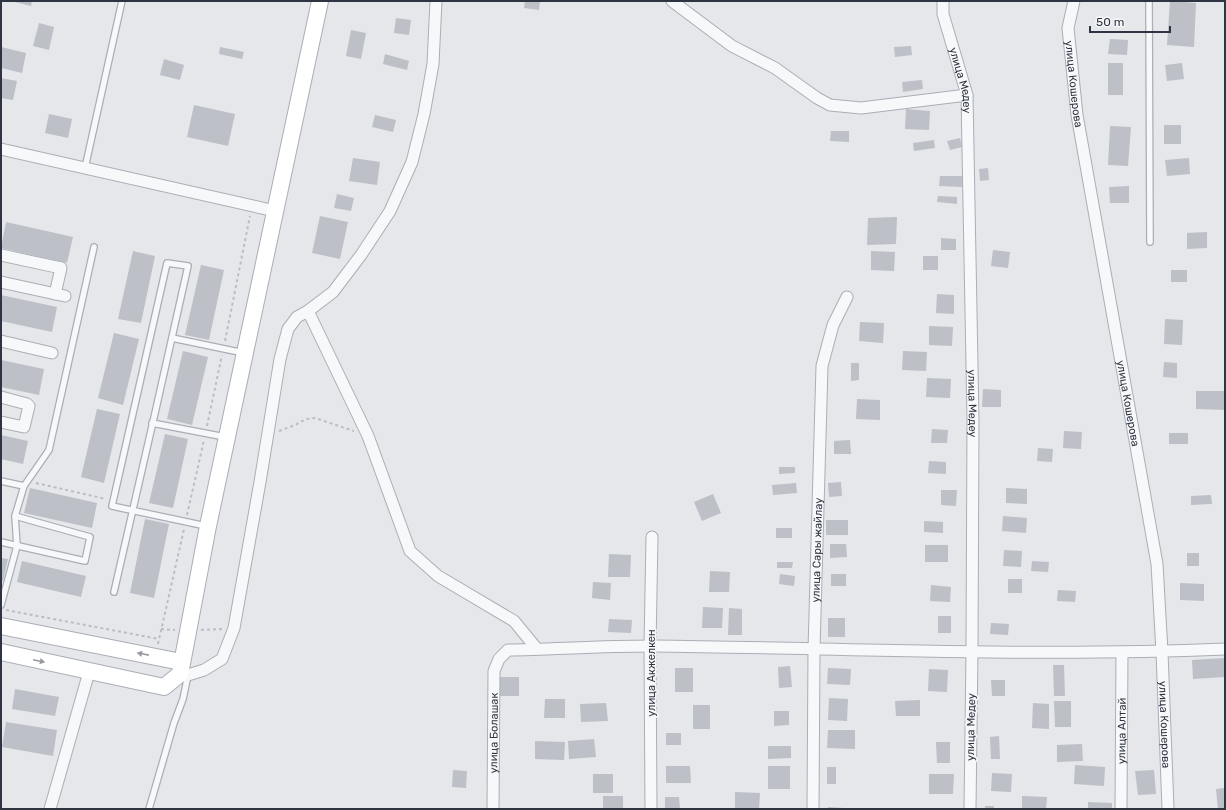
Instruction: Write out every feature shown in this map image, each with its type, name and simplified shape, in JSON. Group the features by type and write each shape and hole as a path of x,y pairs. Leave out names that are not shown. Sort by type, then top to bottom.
{"street":[{"path":"1,652 88,672 164,687 183,670 188,630 208,526 320,1"},
{"path":"1,626 183,670 204,670 222,659 234,628 280,359 288,329 297,317 308,311 333,292 361,255 390,211 412,162 424,114 433,64 436,1"},
{"path":"672,1 732,46 775,68 817,98 830,105 862,108 967,94"},
{"name":"улица Медеу","path":"943,1 943,14 967,94 973,420 970,809"},
{"name":"улица Кошерова","path":"1074,1 1068,28 1077,115 1157,564 1168,809"},
{"path":"1,149 275,211"},
{"path":"1,255 61,268 60,295 1,282"},
{"name":"улица Сары жайлау","path":"813,809 814,650 822,366 833,325 847,297"},
{"path":"308,311 368,436 410,551 438,576 514,621 538,649 650,646 814,650 1122,652 1225,649"},
{"path":"1,341 52,353"},
{"path":"1,397 28,404 29,406 24,427 1,422"},
{"name":"улица Акжелкен","path":"651,809 650,646 652,537"},
{"name":"улица Болашак","path":"493,809 494,671 499,659 508,650 538,649"},
{"name":"улица Алтай","path":"1121,809 1122,652"},
{"path":"50,809 88,672"}],"lane":[{"path":"85,168 122,1"},
{"path":"1150,1 1150,242"},
{"path":"1,605 17,546 15,516 24,486 49,450 94,247"},
{"path":"114,592 132,510 188,266 167,263 112,506 132,510 208,526"},
{"path":"172,338 245,353"},
{"path":"152,423 227,438"},
{"path":"1,482 24,486"},
{"path":"1,542 85,561 90,537 15,516"},
{"path":"149,809 174,722 183,699 183,670"}],"path":[{"path":"268,432 286,429 295,426 306,419 315,418 328,421 368,436"},
{"path":"27,481 113,501"},
{"path":"1,609 159,639"}],"building":[{"path":"11,1 32,1 31,6"},
{"path":"525,1 540,1 539,10 524,8"},
{"path":"1170,1 1196,3 1194,47 1167,45"},
{"path":"396,18 411,20 409,35 394,33"},
{"path":"39,23 54,27 49,50 33,46"},
{"path":"351,30 366,33 361,59 346,56"},
{"path":"1110,39 1128,40 1127,55 1108,54"},
{"path":"911,46 912,55 895,57 894,47"},
{"path":"1,47 26,53 22,73 1,68"},
{"path":"220,47 244,52 242,59 219,54"},
{"path":"385,54 409,61 407,70 383,64"},
{"path":"164,59 184,65 180,80 160,75"},
{"path":"1108,63 1123,63 1123,95 1108,95"},
{"path":"1182,63 1184,79 1167,81 1165,65"},
{"path":"1,78 17,81 13,100 1,98"},
{"path":"922,80 923,89 903,92 902,82"},
{"path":"194,105 235,114 228,146 187,137"},
{"path":"906,109 930,111 929,130 905,129"},
{"path":"49,114 72,119 68,138 45,133"},
{"path":"375,115 396,120 393,132 372,127"},
{"path":"1164,125 1181,125 1181,144 1164,144"},
{"path":"1110,126 1131,127 1128,166 1108,165"},
{"path":"831,131 849,131 849,142 830,141"},
{"path":"960,138 962,147 950,150 947,141"},
{"path":"934,140 935,148 914,151 913,143"},
{"path":"353,158 380,162 377,185 349,181"},
{"path":"1189,158 1190,174 1167,176 1165,160"},
{"path":"988,168 989,180 980,181 979,169"},
{"path":"940,176 962,176 962,187 939,186"},
{"path":"1129,186 1129,203 1110,203 1109,187"},
{"path":"337,194 354,198 351,211 334,208"},
{"path":"938,196 957,197 957,204 937,202"},
{"path":"320,216 348,222 340,259 312,253"},
{"path":"897,217 896,244 867,245 868,218"},
{"path":"6,222 73,237 67,263 1,248"},
{"path":"1207,232 1207,248 1187,249 1187,233"},
{"path":"941,238 956,239 956,250 941,250"},
{"path":"993,250 1010,252 1008,268 991,266"},
{"path":"133,251 155,256 141,323 118,319"},
{"path":"871,251 895,252 894,271 871,270"},
{"path":"923,256 938,256 938,270 923,270"},
{"path":"201,265 224,270 209,340 185,335"},
{"path":"1171,270 1187,270 1187,282 1171,282"},
{"path":"937,294 954,295 954,314 936,313"},
{"path":"1,295 57,307 52,332 1,321"},
{"path":"1165,319 1183,320 1182,345 1164,344"},
{"path":"860,322 884,323 883,343 859,341"},
{"path":"929,326 953,327 952,346 929,345"},
{"path":"114,333 139,339 123,405 98,398"},
{"path":"183,351 208,357 192,425 167,419"},
{"path":"903,351 927,352 926,371 902,370"},
{"path":"1,360 44,369 39,395 1,387"},
{"path":"1164,362 1177,363 1177,378 1163,377"},
{"path":"851,363 859,363 859,380 851,381"},
{"path":"927,378 951,379 950,398 926,397"},
{"path":"983,389 1001,390 1001,407 982,407"},
{"path":"1196,391 1225,391 1225,410 1196,409"},
{"path":"857,399 880,400 880,420 856,419"},
{"path":"97,409 120,414 104,483 81,477"},
{"path":"932,429 948,430 947,443 931,443"},
{"path":"1064,431 1082,432 1081,449 1063,448"},
{"path":"1169,433 1188,433 1188,444 1169,444"},
{"path":"165,434 188,439 173,508 149,503"},
{"path":"1,435 28,441 23,464 1,459"},
{"path":"850,440 851,454 834,454 834,441"},
{"path":"1038,448 1053,449 1052,462 1037,461"},
{"path":"929,461 946,462 946,474 928,473"},
{"path":"779,467 795,467 795,473 779,474"},
{"path":"841,482 842,496 829,497 828,483"},
{"path":"796,483 797,493 773,495 772,485"},
{"path":"30,488 97,503 92,528 24,513"},
{"path":"1006,488 1027,489 1027,504 1006,503"},
{"path":"941,490 957,490 956,506 941,505"},
{"path":"713,494 721,513 702,521 694,502"},
{"path":"1211,495 1212,504 1191,505 1191,496"},
{"path":"1003,516 1027,518 1026,533 1002,531"},
{"path":"145,519 169,524 154,598 130,593"},
{"path":"826,520 848,520 848,535 826,535"},
{"path":"924,521 943,522 943,533 924,532"},
{"path":"776,528 792,528 792,538 776,538"},
{"path":"830,544 846,544 847,557 830,558"},
{"path":"925,545 948,545 948,562 925,562"},
{"path":"1004,550 1022,551 1021,567 1003,566"},
{"path":"1187,553 1199,553 1199,566 1187,566"},
{"path":"609,554 631,555 630,577 608,577"},
{"path":"1,558 8,559 3,581 1,580"},
{"path":"22,561 86,576 81,597 17,582"},
{"path":"1032,561 1049,562 1048,572 1031,571"},
{"path":"777,562 793,562 792,568 777,568"},
{"path":"710,571 730,572 729,592 709,592"},
{"path":"780,574 795,576 794,586 779,584"},
{"path":"831,574 846,574 846,586 831,586"},
{"path":"1008,579 1022,579 1022,593 1008,593"},
{"path":"593,582 611,583 610,600 592,598"},
{"path":"1180,583 1204,584 1204,601 1180,600"},
{"path":"931,585 951,587 950,602 930,601"},
{"path":"1058,590 1076,591 1075,602 1057,601"},
{"path":"703,607 723,608 722,628 702,628"},
{"path":"729,608 742,609 742,635 728,635"},
{"path":"938,616 951,616 951,633 938,633"},
{"path":"828,618 845,618 845,637 828,637"},
{"path":"609,619 632,620 631,633 608,632"},
{"path":"991,623 1009,624 1008,635 990,634"},
{"path":"1225,658 1225,677 1193,679 1192,660"},
{"path":"1053,665 1064,665 1065,696 1054,696"},
{"path":"790,666 792,687 779,688 778,667"},
{"path":"675,668 693,668 693,692 675,692"},
{"path":"828,668 851,669 850,685 827,684"},
{"path":"929,669 948,670 947,692 928,691"},
{"path":"499,677 519,677 519,696 499,696"},
{"path":"991,680 1005,680 1005,696 992,696"},
{"path":"15,689 59,697 55,716 12,709"},
{"path":"829,698 848,699 847,721 828,720"},
{"path":"545,699 565,699 565,718 544,718"},
{"path":"920,700 920,716 896,716 895,701"},
{"path":"1054,701 1071,701 1071,727 1055,727"},
{"path":"606,703 608,721 581,722 580,704"},
{"path":"1033,703 1049,704 1049,729 1032,728"},
{"path":"693,705 710,705 710,729 693,729"},
{"path":"774,711 789,711 789,725 774,726"},
{"path":"1225,719 1225,730 1224,730"},
{"path":"6,722 57,730 53,756 2,747"},
{"path":"828,730 855,730 855,749 827,748"},
{"path":"666,733 681,733 681,745 666,745"},
{"path":"999,736 1000,759 991,759 990,737"},
{"path":"594,739 596,757 569,759 568,741"},
{"path":"535,741 565,742 564,760 535,759"},
{"path":"936,742 950,742 950,763 937,763"},
{"path":"1082,744 1083,761 1057,762 1057,745"},
{"path":"768,746 791,746 791,758 768,759"},
{"path":"1075,765 1105,767 1104,786 1074,784"},
{"path":"666,766 690,766 691,783 666,783"},
{"path":"768,766 790,766 790,789 768,789"},
{"path":"827,767 836,767 836,784 827,784"},
{"path":"453,770 467,771 466,788 452,787"},
{"path":"1154,770 1156,794 1138,795 1135,771"},
{"path":"992,773 1012,774 1011,792 991,791"},
{"path":"593,774 613,774 613,793 593,793"},
{"path":"929,774 954,774 953,794 929,794"},
{"path":"1225,788 1225,809 1218,809 1216,789"},
{"path":"735,792 760,793 759,809 735,809"},
{"path":"603,796 623,796 623,809 603,809"},
{"path":"1022,796 1047,797 1046,809 1022,809"},
{"path":"665,797 679,797 680,809 665,809"},
{"path":"1088,802 1112,803 1112,809 1088,809"},
{"path":"985,806 994,806 994,809 985,809"},
{"path":"828,807 844,808 844,809 827,809"}]}
